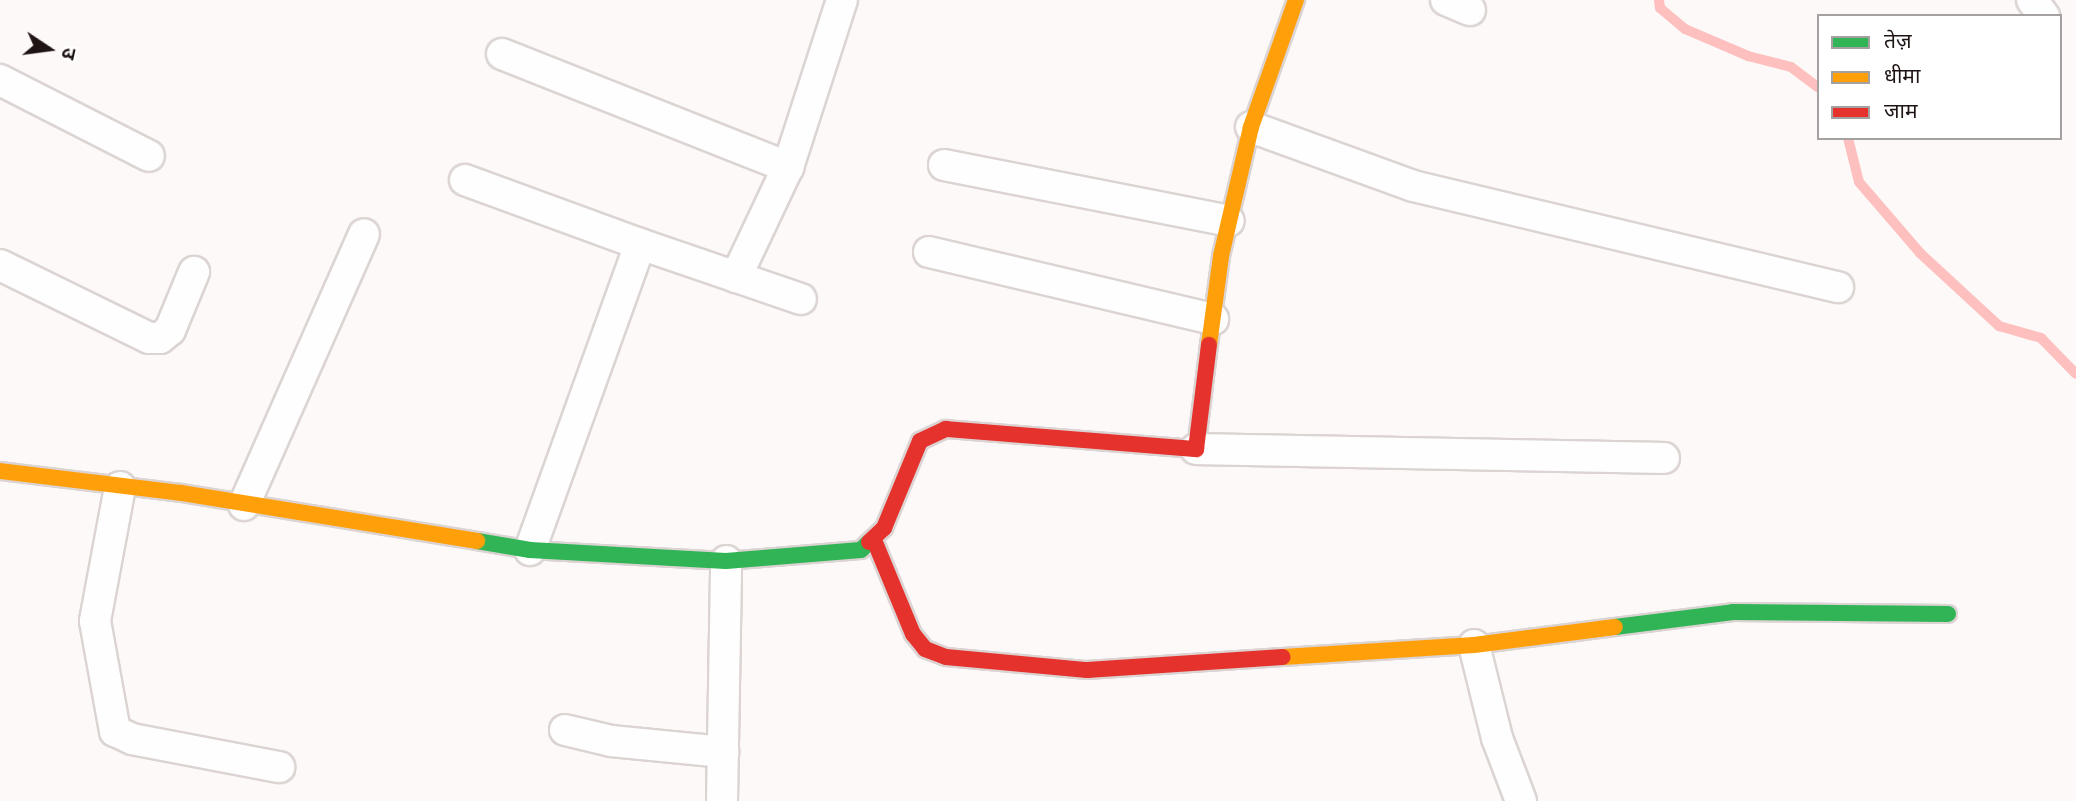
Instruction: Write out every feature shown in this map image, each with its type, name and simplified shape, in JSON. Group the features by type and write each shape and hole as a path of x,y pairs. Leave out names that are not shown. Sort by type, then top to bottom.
{"street":[{"path":"736,277 789,167 842,0"},
{"path":"1196,450 1229,221 1251,127 1296,0"},
{"path":"502,54 789,167"},
{"path":"0,80 149,156"},
{"path":"1251,127 1413,186 1838,287"},
{"path":"944,165 1229,221"},
{"path":"465,180 801,299"},
{"path":"244,505 364,234"},
{"path":"530,550 640,244"},
{"path":"929,252 1213,319"},
{"path":"0,265 149,338 160,338 170,330 194,272"},
{"path":"0,471 120,486 530,550 726,561 845,554 874,540 884,528 920,441 946,429 1196,450 1664,458"},
{"path":"120,486 95,621 116,731 132,739 279,767"},
{"path":"874,540 913,634 925,649 946,657 1087,670 1474,645 1733,612 1948,614"},
{"path":"722,801 726,561"},
{"path":"1474,645 1497,738 1521,801"},
{"path":"565,730 611,741 723,752"}],"waterway":[{"path":"1659,0 1660,8 1685,29 1748,56 1791,67 1817,86"},
{"path":"1848,140 1859,182 1920,253 1999,326 2041,338 2076,374"}],"traffic: fast":[{"path":"477,541 530,550 726,561 861,550 869,542"},
{"path":"1615,627 1733,612 1948,614"}],"traffic: slow":[{"path":"1209,345 1221,256 1251,127 1296,0"},
{"path":"0,471 181,493 477,541"},
{"path":"1283,657 1474,645 1615,627"}],"traffic: jam":[{"path":"869,542 884,528 920,441 946,429 1196,449 1209,345"},
{"path":"874,540 913,634 925,649 946,657 1087,670 1283,657"}]}
